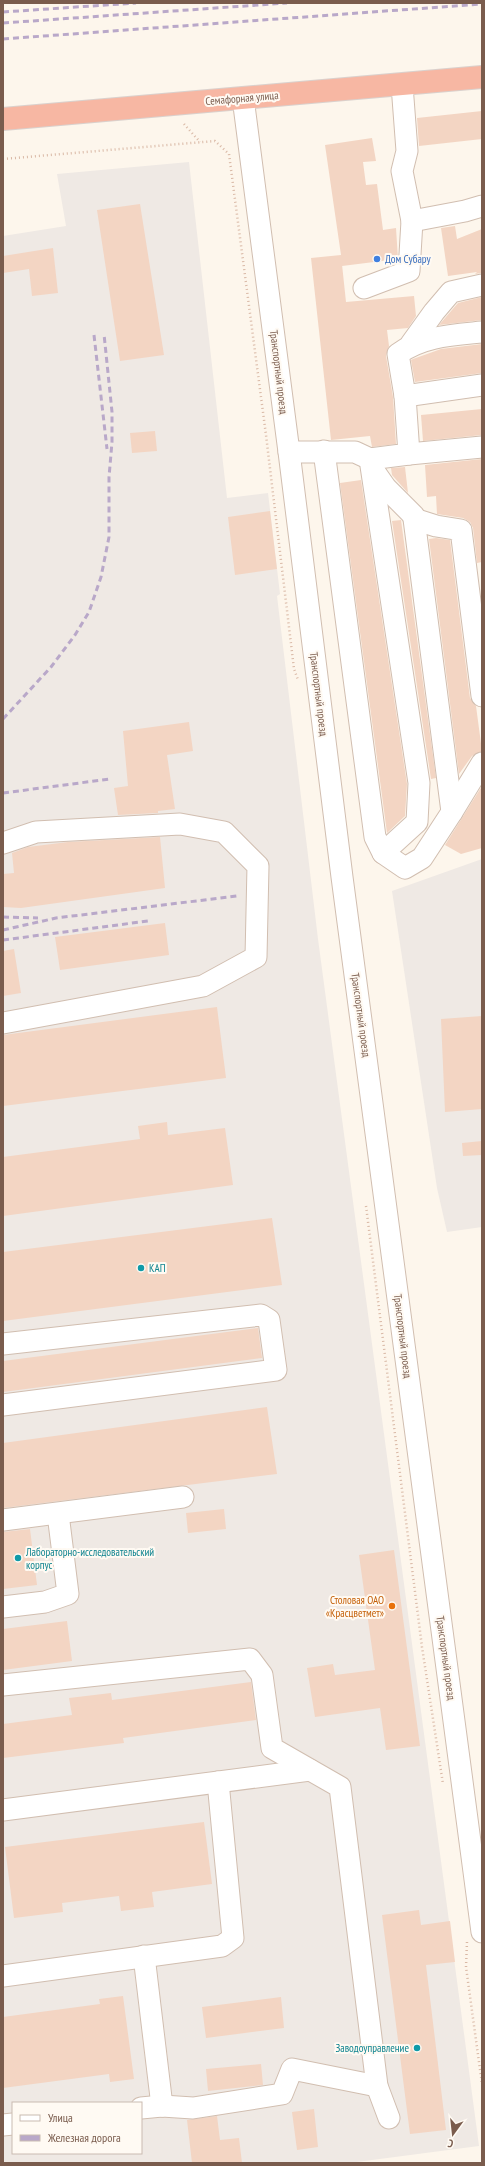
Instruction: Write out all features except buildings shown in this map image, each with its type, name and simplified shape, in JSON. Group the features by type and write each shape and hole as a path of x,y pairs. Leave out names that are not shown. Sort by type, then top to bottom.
{"highway":[{"name":"Семафорная улица","path":"3,119 482,78"}],"street":[{"path":"364,288 409,271 412,221 402,171 407,151 402,85"},
{"name":"Транспортный проезд","path":"243,98 289,452 474,1936"},
{"path":"412,221 465,211 482,206"},
{"path":"409,454 404,396 398,354 411,344 434,312 452,292 482,285"},
{"path":"411,344 444,336 482,332"},
{"path":"404,396 482,385"},
{"path":"370,463 409,454 482,447"},
{"path":"324,451 375,837 383,853 405,868 422,858 482,763"},
{"path":"289,452 355,452 370,463 386,488 414,516 452,812"},
{"path":"370,463 419,783 417,822 383,853"},
{"path":"414,519 436,526 461,530 482,696"},
{"path":"3,843 36,832 180,824 224,832 258,866 256,957 203,986 3,1023"},
{"path":"3,1344 261,1315 269,1320 276,1370 3,1405"},
{"path":"3,1520 184,1497"},
{"path":"3,1607 45,1602 68,1594 58,1514"},
{"path":"3,1685 250,1659 262,1675 272,1748 340,1787 377,2086 389,2118"},
{"path":"3,1810 310,1770"},
{"path":"3,1976 222,1946 232,1938 218,1782"},
{"path":"144,1956 162,2106"},
{"path":"142,2108 162,2106 193,2108 282,2094 292,2069 377,2086"}],"path":[{"path":"184,124 201,143"},
{"path":"3,159 215,141 229,154 270,465 294,669 300,684"},
{"path":"366,1205 422,1647 443,1786"},
{"path":"474,1936 466,1967 482,2084"}],"shaded area":[{"path":"189,162 227,498 268,493 280,594 277,596 318,939 479,2146 349,2163 3,2163 3,236 66,226 57,174"},
{"path":"482,859 482,1227 447,1232 437,1188 392,891"}],"railway":[{"path":"3,12 136,3"},
{"path":"3,23 287,3"},
{"path":"3,39 482,4"},
{"path":"3,719 51,667 75,635 89,612 101,577 109,537 109,477 112,442 112,412 104,334"},
{"path":"94,335 107,449"},
{"path":"3,793 110,779"},
{"path":"3,930 56,918 237,896"},
{"path":"3,917 38,918"},
{"path":"3,940 148,921"}],"place":[{"name":"Дом Субару","path":"377,259"},
{"name":"КАП","path":"141,1268"},
{"name":"Лабораторно-исследовательский корпус","path":"18,1558"},
{"name":"Столовая ОАО «Красцветмет»","path":"392,1606"},
{"name":"Заводоуправление","path":"417,2048"}]}
